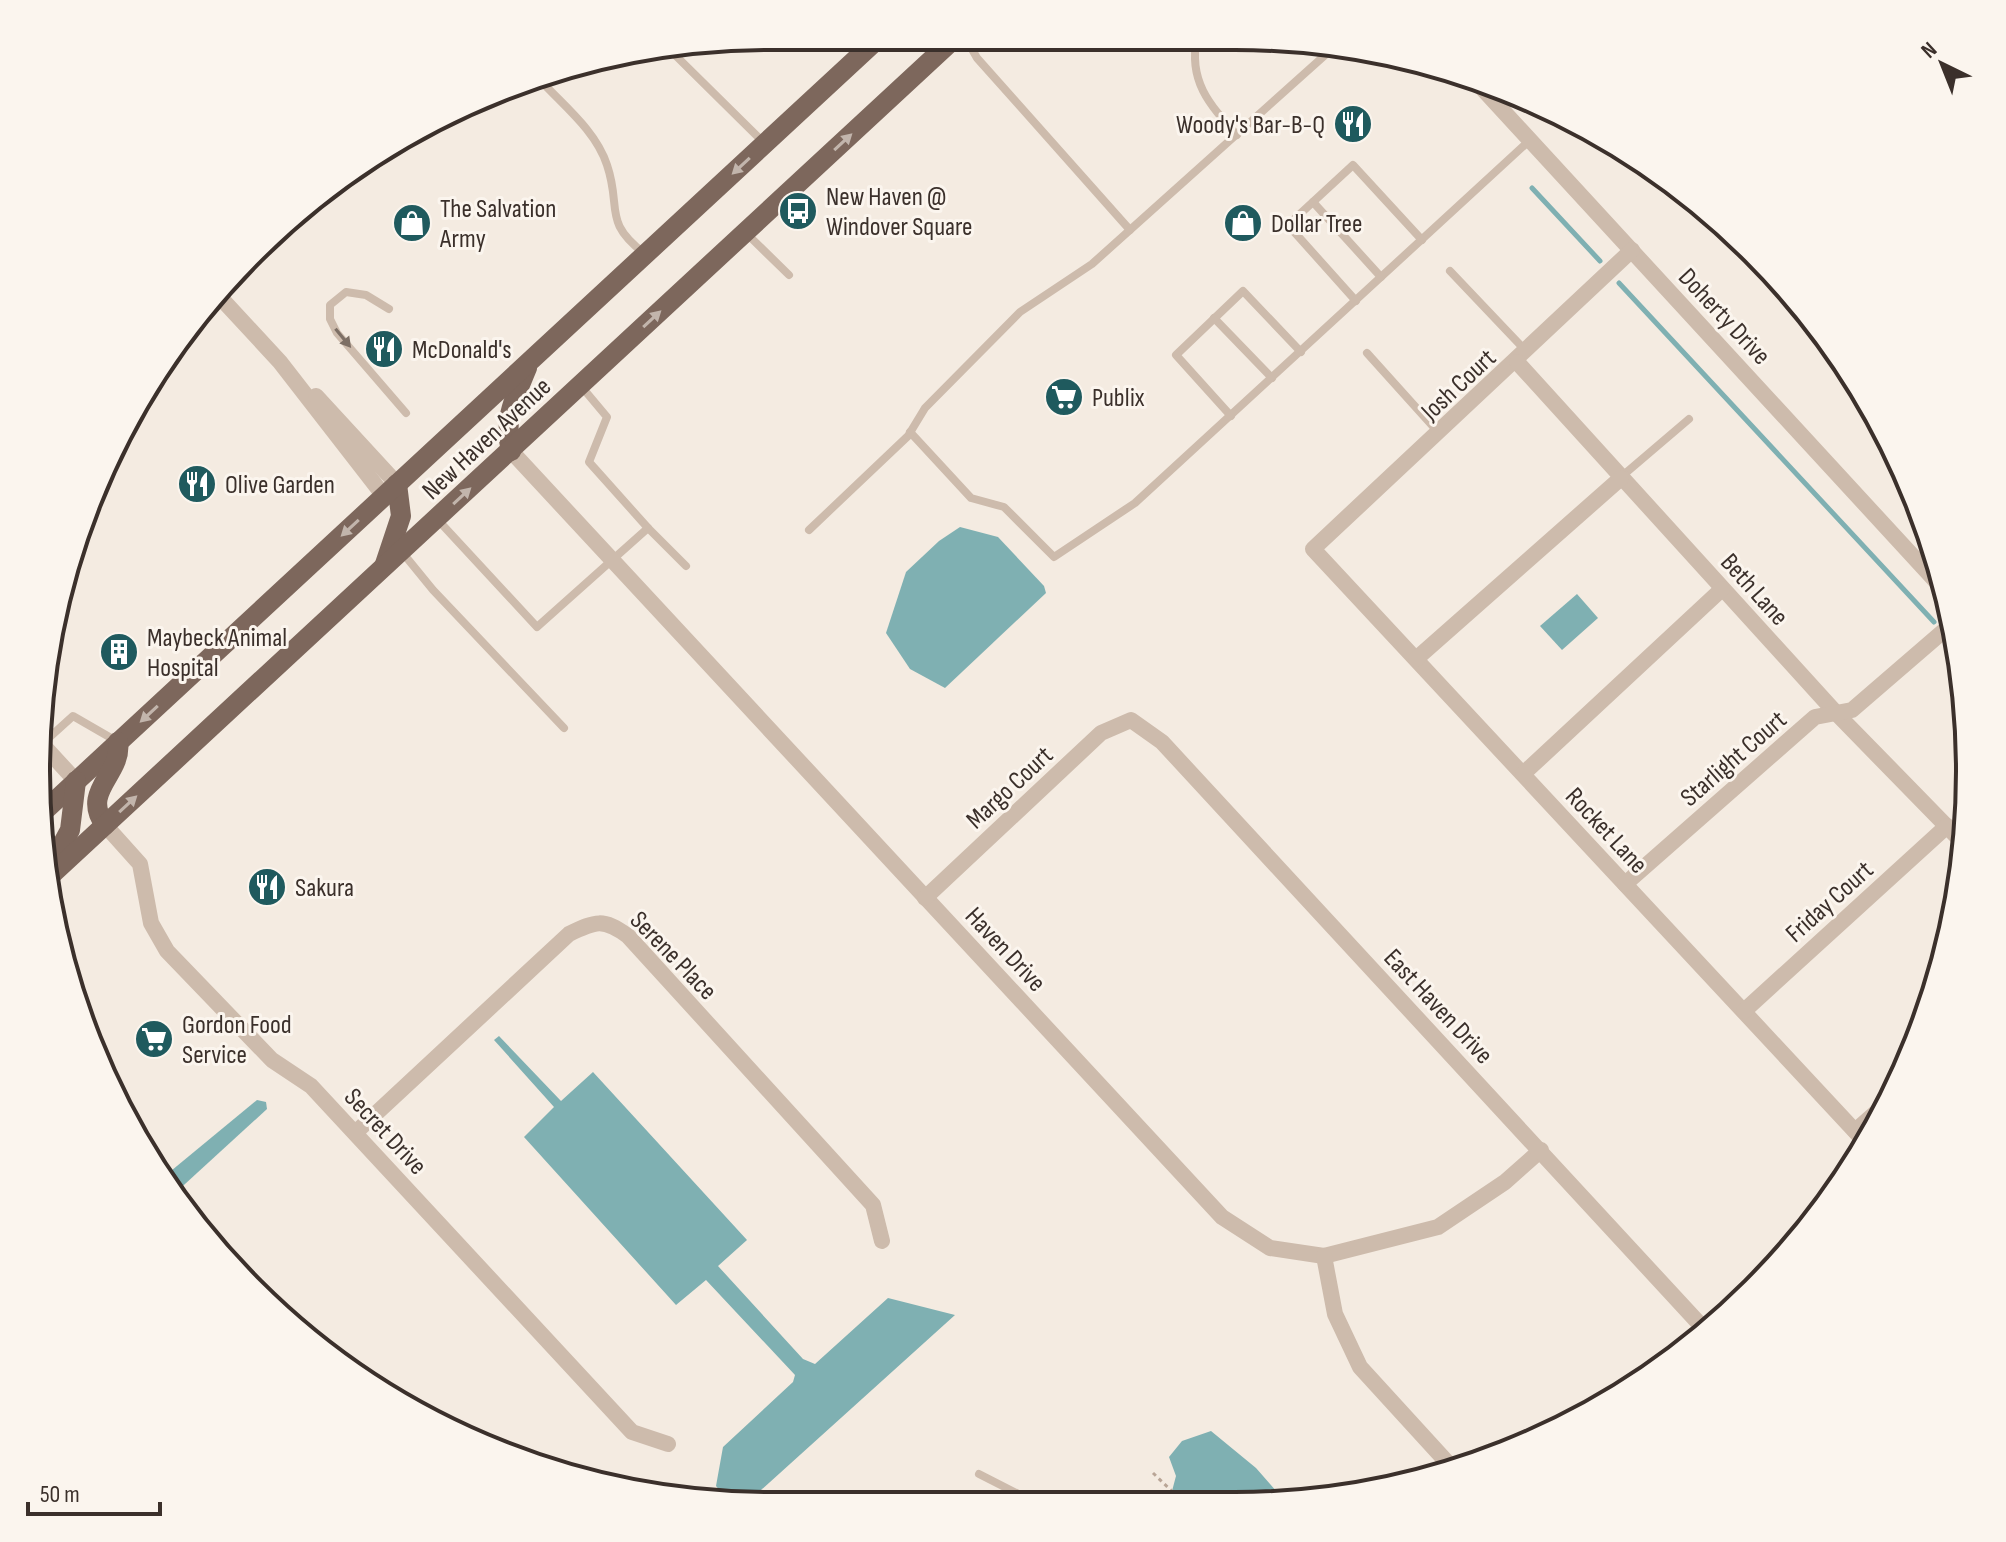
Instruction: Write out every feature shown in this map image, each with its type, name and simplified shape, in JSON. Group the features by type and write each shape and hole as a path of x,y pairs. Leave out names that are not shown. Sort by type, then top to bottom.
{"main road":[{"name":"New Haven Avenue","path":"51,804 866,50"},
{"name":"New Haven Avenue","path":"57,870 942,50"},
{"path":"511,451 505,429 531,361"},
{"path":"384,567 401,516 391,490"},
{"path":"105,825 98,813 97,797 102,781 118,759 118,742"},
{"path":"55,857 70,830 76,781"}],"street":[{"name":"Doherty Drive","path":"1490,97 1928,572"},
{"name":"Josh Court","path":"1313,549 1522,357 1632,250"},
{"path":"224,302 280,362 340,418 391,490"},
{"name":"Beth Lane","path":"1522,357 1621,478 1836,713 1953,832"},
{"name":"Haven Drive","path":"511,451 1222,1217 1270,1248 1324,1256 1438,1227 1505,1182 1541,1150"},
{"path":"1416,659 1621,478"},
{"name":"Rocket Lane","path":"1313,549 1858,1134"},
{"path":"1523,774 1722,589"},
{"name":"Starlight Court","path":"1625,884 1815,717 1852,710 1942,632"},
{"name":"Margo Court","path":"925,898 1101,733 1131,720"},
{"name":"East Haven Drive","path":"1131,720 1162,742 1698,1323"},
{"path":"51,754 76,781"},
{"name":"Secret Drive","path":"105,825 140,864 151,923 167,951 272,1060 311,1086 632,1432 668,1444"},
{"name":"Friday Court","path":"1744,1011 1947,826"},
{"name":"Serene Place","path":"355,1133 569,934 591,923 610,923 628,936 873,1205 882,1241"},
{"path":"1324,1256 1335,1314 1360,1367 1445,1460"}],"lane":[{"path":"972,50 1130,230"},
{"path":"1196,50 1195,77 1202,94 1237,135"},
{"path":"676,56 765,144"},
{"path":"809,530 910,432 925,408 1020,312 1092,264 1325,56"},
{"path":"546,86 585,128 599,150 607,166 616,221 623,237 646,255"},
{"path":"910,432 971,498 1004,507 1054,557 1135,503 1530,140"},
{"path":"1356,301 1288,225 1353,165 1422,240"},
{"path":"1313,202 1381,277"},
{"path":"745,232 789,275"},
{"path":"1450,271 1522,357"},
{"path":"1231,416 1176,355 1243,291 1301,352"},
{"path":"389,309 366,295 346,292 330,305 330,319 337,333 406,413"},
{"path":"1214,318 1272,378"},
{"path":"1367,353 1439,433"},
{"path":"580,386 607,417 589,462 686,566"},
{"path":"1621,478 1689,419"},
{"path":"437,519 537,627 648,528"},
{"path":"402,551 433,590 564,728"},
{"path":"52,734 73,716 118,742"},
{"path":"979,1474 1014,1492"}],"path":[{"path":"1153,1473 1173,1492"}],"water":[{"path":"960,527 998,537 1044,586 1046,593 945,688 910,669 886,633 906,572 939,541"},
{"path":"1577,594 1598,618 1562,650 1540,626"},
{"path":"499,1036 561,1101 593,1072 747,1240 718,1266 803,1359 815,1364 888,1298 955,1315 759,1492 719,1490 716,1486 723,1447 793,1382 795,1375 706,1280 676,1305 524,1137 554,1107 494,1040"},
{"path":"257,1100 266,1102 267,1109 182,1186 171,1171"},
{"path":"1211,1431 1256,1468 1275,1490 1170,1492 1176,1476 1169,1457 1182,1441"}],"waterway":[{"path":"1532,188 1600,261"},
{"path":"1619,283 1934,622"}],"place":[{"name":"Woody's Bar-B-Q","path":"1353,124"},
{"name":"New Haven @ Windover Square","path":"798,211"},
{"name":"The Salvation Army","path":"412,223"},
{"name":"Dollar Tree","path":"1243,223"},
{"name":"McDonald's","path":"384,349"},
{"name":"Publix","path":"1064,397"},
{"name":"Olive Garden","path":"197,484"},
{"name":"Maybeck Animal Hospital","path":"119,652"},
{"name":"Sakura","path":"267,887"},
{"name":"Gordon Food Service","path":"154,1039"}]}
